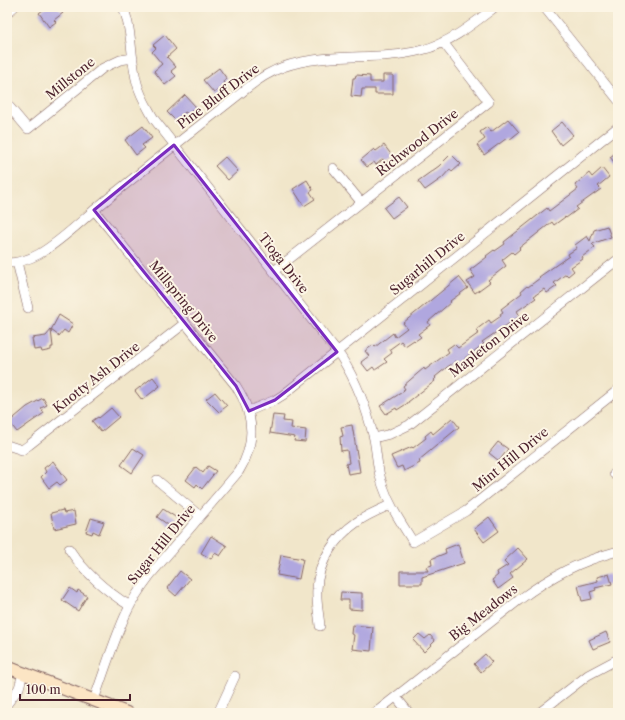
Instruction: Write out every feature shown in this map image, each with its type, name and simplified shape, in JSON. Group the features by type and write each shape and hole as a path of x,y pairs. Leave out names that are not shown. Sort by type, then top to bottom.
{"main road":[{"path":"7,667 127,713"}],"street":[{"path":"7,13 14,7"},
{"name":"Tioga Drive","path":"123,7 128,27 137,84 142,99 154,119 337,352 351,373 357,384 374,438 379,473 390,505 413,542"},
{"name":"Pine Bluff Drive","path":"7,263 17,262 38,254 49,247 174,145 246,88 261,78 281,68 316,60 340,57 386,56 409,53 429,48 459,34 495,7"},
{"path":"544,7 618,100"},
{"name":"Richwood Drive","path":"274,271 489,102 443,42"},
{"name":"Millstone","path":"7,104 28,129 103,68 120,60 133,58"},
{"name":"Sugarhill Drive","path":"249,411 279,398 618,127"},
{"path":"333,168 361,202"},
{"name":"Millspring Drive","path":"94,210 236,386 249,411"},
{"path":"17,262 28,308"},
{"name":"Mapleton Drive","path":"374,438 390,434 409,425 617,262"},
{"name":"Knotty Ash Drive","path":"7,445 22,450 185,323"},
{"name":"Mint Hill Drive","path":"413,542 466,510 618,390"},
{"name":"Sugar Hill Drive","path":"94,700 121,626 140,588 239,471 246,458 251,436 249,411"},
{"path":"157,480 200,516"},
{"path":"320,626 317,589 318,578 324,559 349,528 365,517 390,505"},
{"path":"70,549 86,572 115,596 130,606"},
{"name":"Big Meadows","path":"375,713 542,583 567,569 595,557 618,551"},
{"path":"539,713 588,675 618,659"},
{"path":"7,704 19,688 23,673"},
{"path":"218,713 235,676"},
{"path":"396,697 409,713"}],"highlighted area":[{"path":"174,145 337,352 275,400 249,411 236,386 94,210"}],"building":[{"path":"47,7 58,7 63,13 54,20 56,22 49,27 39,13"},
{"path":"165,35 176,49 167,57 176,67 171,71 176,76 165,85 154,71 162,64 152,52 156,48 153,45"},
{"path":"219,68 227,79 223,82 225,85 214,93 203,80"},
{"path":"356,75 370,76 370,82 383,82 383,75 393,75 393,94 375,94 375,89 362,89 361,97 351,96 353,78 355,78"},
{"path":"185,95 196,107 188,114 185,112 176,121 167,112"},
{"path":"508,119 519,132 509,140 507,138 484,155 477,145 485,139 480,132 487,127 491,132"},
{"path":"562,122 573,135 561,145 551,131"},
{"path":"143,126 152,138 142,145 145,148 136,155 125,140"},
{"path":"384,145 393,157 386,163 383,159 376,165 374,162 367,167 361,160 374,149 376,151"},
{"path":"618,151 618,167 610,157"},
{"path":"451,154 461,164 452,172 450,169 442,178 425,190 418,181 439,166"},
{"path":"225,157 238,171 228,180 215,166"},
{"path":"602,168 609,177 598,186 601,189 576,207 578,209 566,218 565,217 554,225 552,222 519,248 520,249 514,254 512,252 502,260 506,266 488,280 490,282 475,293 467,282 475,277 470,270 494,250 495,251 505,244 504,242 547,208 549,211 578,189 575,185 589,173 592,177"},
{"path":"307,180 313,190 310,192 315,199 304,206 293,189"},
{"path":"399,197 407,207 392,218 384,208"},
{"path":"607,226 611,237 592,244 595,247 582,257 583,259 571,267 574,271 568,276 566,274 554,283 557,286 547,293 544,289 534,296 536,298 517,311 520,316 482,342 484,344 459,364 456,361 446,368 435,377 435,381 408,403 397,410 396,408 386,414 380,406 404,391 403,390 405,389 403,386 424,368 425,370 449,352 447,349 454,344 458,348 479,333 476,330 489,320 491,323 501,316 500,314 503,312 501,309 522,293 521,291 527,286 528,287 540,278 539,277 569,256 568,254 577,248 575,245 587,236 590,241 594,230"},
{"path":"459,277 468,288 450,301 451,302 428,322 430,325 418,334 421,337 405,346 401,341 390,349 392,353 384,359 387,362 375,370 373,367 368,371 361,362 369,356 365,351 373,345 375,347 393,333 395,337 407,328 403,323"},
{"path":"59,315 73,324 68,333 64,330 59,336 51,330"},
{"path":"51,330 53,347 51,347 51,350 42,352 41,349 34,350 32,338 46,336"},
{"path":"153,377 160,386 142,400 135,391"},
{"path":"215,392 227,406 219,412 206,399"},
{"path":"43,398 47,405 41,408 44,413 17,432 9,422 27,407"},
{"path":"111,408 119,417 101,432 92,421 98,417 99,418"},
{"path":"273,415 284,416 283,421 292,422 291,428 306,430 305,442 294,441 295,437 270,433"},
{"path":"452,418 459,427 419,460 420,463 404,471 402,466 397,468 391,456 412,447 413,448 426,438 425,436 431,431 433,434"},
{"path":"352,425 360,472 348,474 346,464 349,463 347,450 341,451 340,437 343,436 341,427"},
{"path":"498,442 508,449 499,461 489,453"},
{"path":"133,448 144,455 132,473 121,465"},
{"path":"53,461 67,480 60,485 57,482 49,488 41,477 46,472 44,468"},
{"path":"208,466 216,471 202,489 197,484 195,487 186,480 196,467 203,473"},
{"path":"163,509 180,520 174,529 157,517"},
{"path":"63,510 64,513 74,511 76,524 54,529 51,513"},
{"path":"489,517 499,531 484,542 474,529"},
{"path":"91,518 104,522 99,534 93,531 92,534 86,532"},
{"path":"211,536 227,546 220,556 215,553 211,559 201,553"},
{"path":"458,544 464,563 422,577 422,584 400,584 400,571 428,571 426,567 432,565 431,559 446,553 445,549"},
{"path":"518,548 528,559 510,574 513,578 498,589 492,580 498,575 497,572 508,565 504,561"},
{"path":"281,555 303,559 299,579 277,575"},
{"path":"180,571 190,579 176,596 167,588"},
{"path":"609,574 612,584 595,588 596,590 590,592 592,599 582,601 578,586 598,581 597,577"},
{"path":"70,588 77,593 78,590 87,596 78,611 62,600"},
{"path":"341,592 362,593 362,610 349,609 349,600 340,600"},
{"path":"352,625 373,627 371,651 352,649 354,635 351,634"},
{"path":"606,632 610,642 593,649 589,640"},
{"path":"419,634 425,639 430,635 435,641 424,652 413,640"},
{"path":"485,654 492,662 481,672 474,664"}]}
